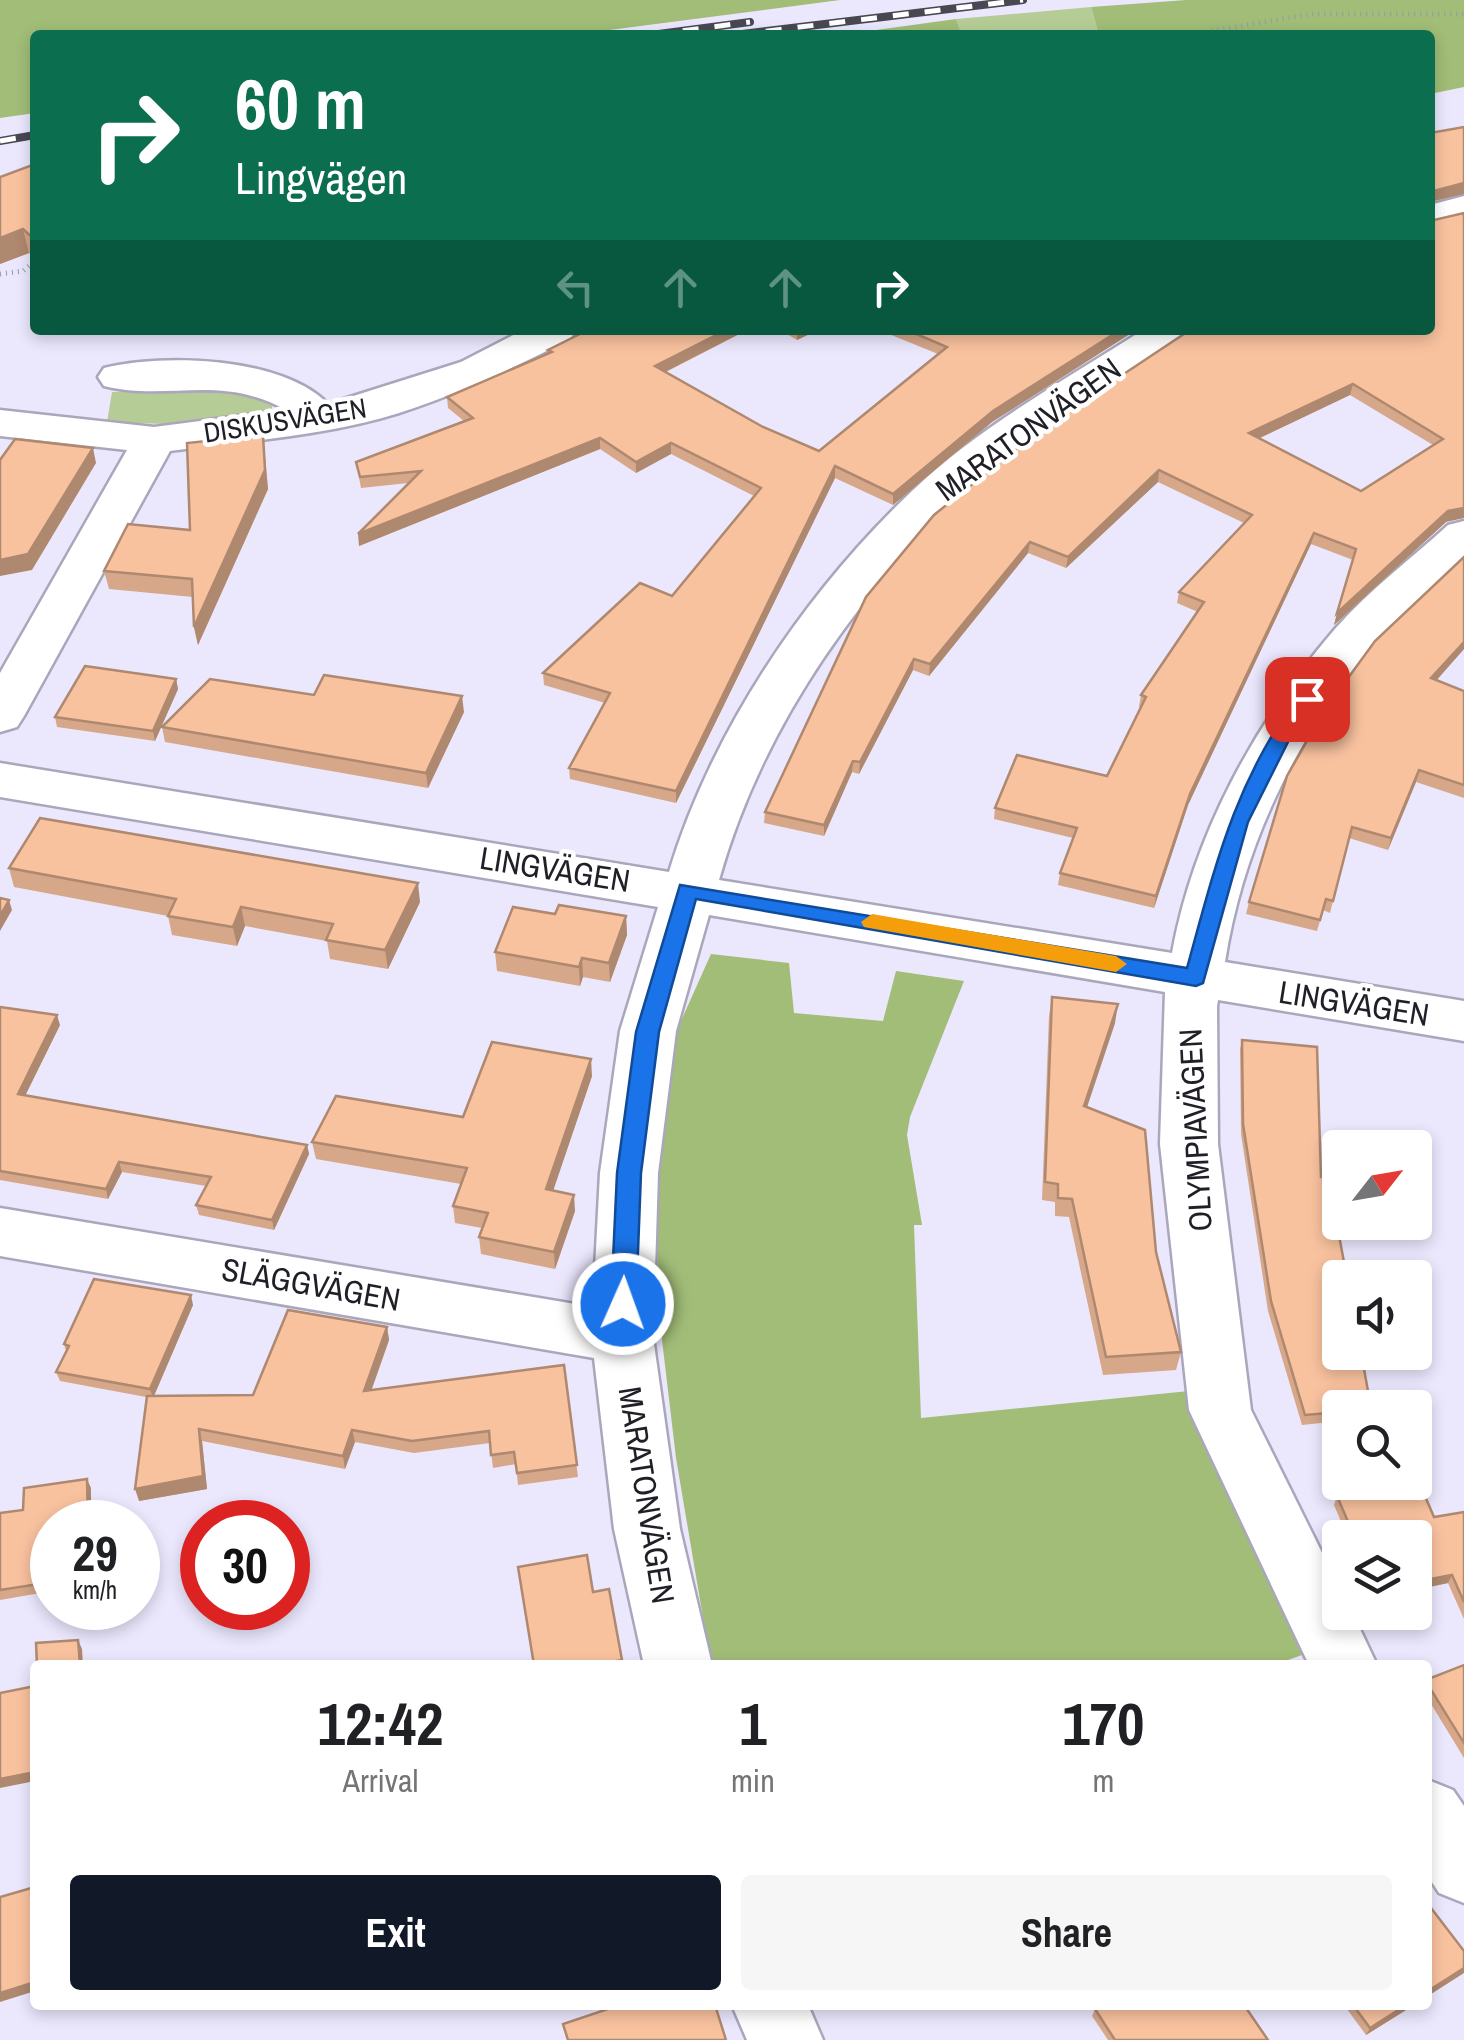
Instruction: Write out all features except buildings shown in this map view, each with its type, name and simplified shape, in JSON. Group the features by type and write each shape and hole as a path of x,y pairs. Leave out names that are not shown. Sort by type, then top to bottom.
{"street":[{"path":"1435,216 1464,208"},
{"name":"DISKUSVÄGEN","path":"0,423 154,440 318,419 383,404 476,371 545,335"},
{"name":"MARATONVÄGEN","path":"677,1660 646,1529 622,1337 629,1173 648,1032 708,831 774,695 836,603 929,499 1022,426 1163,335"},
{"path":"119,377 205,372 290,394 309,405 318,419"},
{"path":"0,716 154,440"},
{"name":"OLYMPIAVÄGEN","path":"1341,1660 1220,1410 1189,1144 1190,1007 1238,822 1284,730 1354,637 1464,535"},
{"name":"LINGVÄGEN","path":"0,780 688,890 1464,1021"},
{"name":"SLÄGGVÄGEN","path":"0,1232 622,1337"},
{"path":"1432,1820 1464,1868"},
{"path":"771,2010 784,2040"}],"path":[{"path":"1217,30 1311,14 1464,14"},
{"path":"0,274 23,271 30,265"}],"green space":[{"path":"0,0 840,0 609,30 30,30 30,114 0,118"},
{"path":"1186,0 1464,0 1464,87 1435,93 1435,30 1098,30 1091,7"},
{"path":"1091,7 1098,30 960,30 956,19"},
{"path":"956,19 960,30 876,30"},
{"path":"229,389 272,403 272,414 164,424 107,422 112,392"},
{"path":"711,954 789,963 794,1013 883,1021 896,971 964,981 910,1117 907,1135 922,1225 914,1225 921,1418 1199,1390 1242,1520 1302,1655 1288,1660 710,1660 676,1458 660,1323 655,1170 676,1032"}],"railway":[{"path":"775,30 1023,0"},
{"path":"689,30 750,22"},
{"path":"0,141 30,136"}],"slow traffic":[{"path":"872,922 1116,964"}],"route":[{"path":"623,1304 629,1173 648,1032 688,890 1196,978 1202,943 1238,822 1284,730 1307,699"}]}
